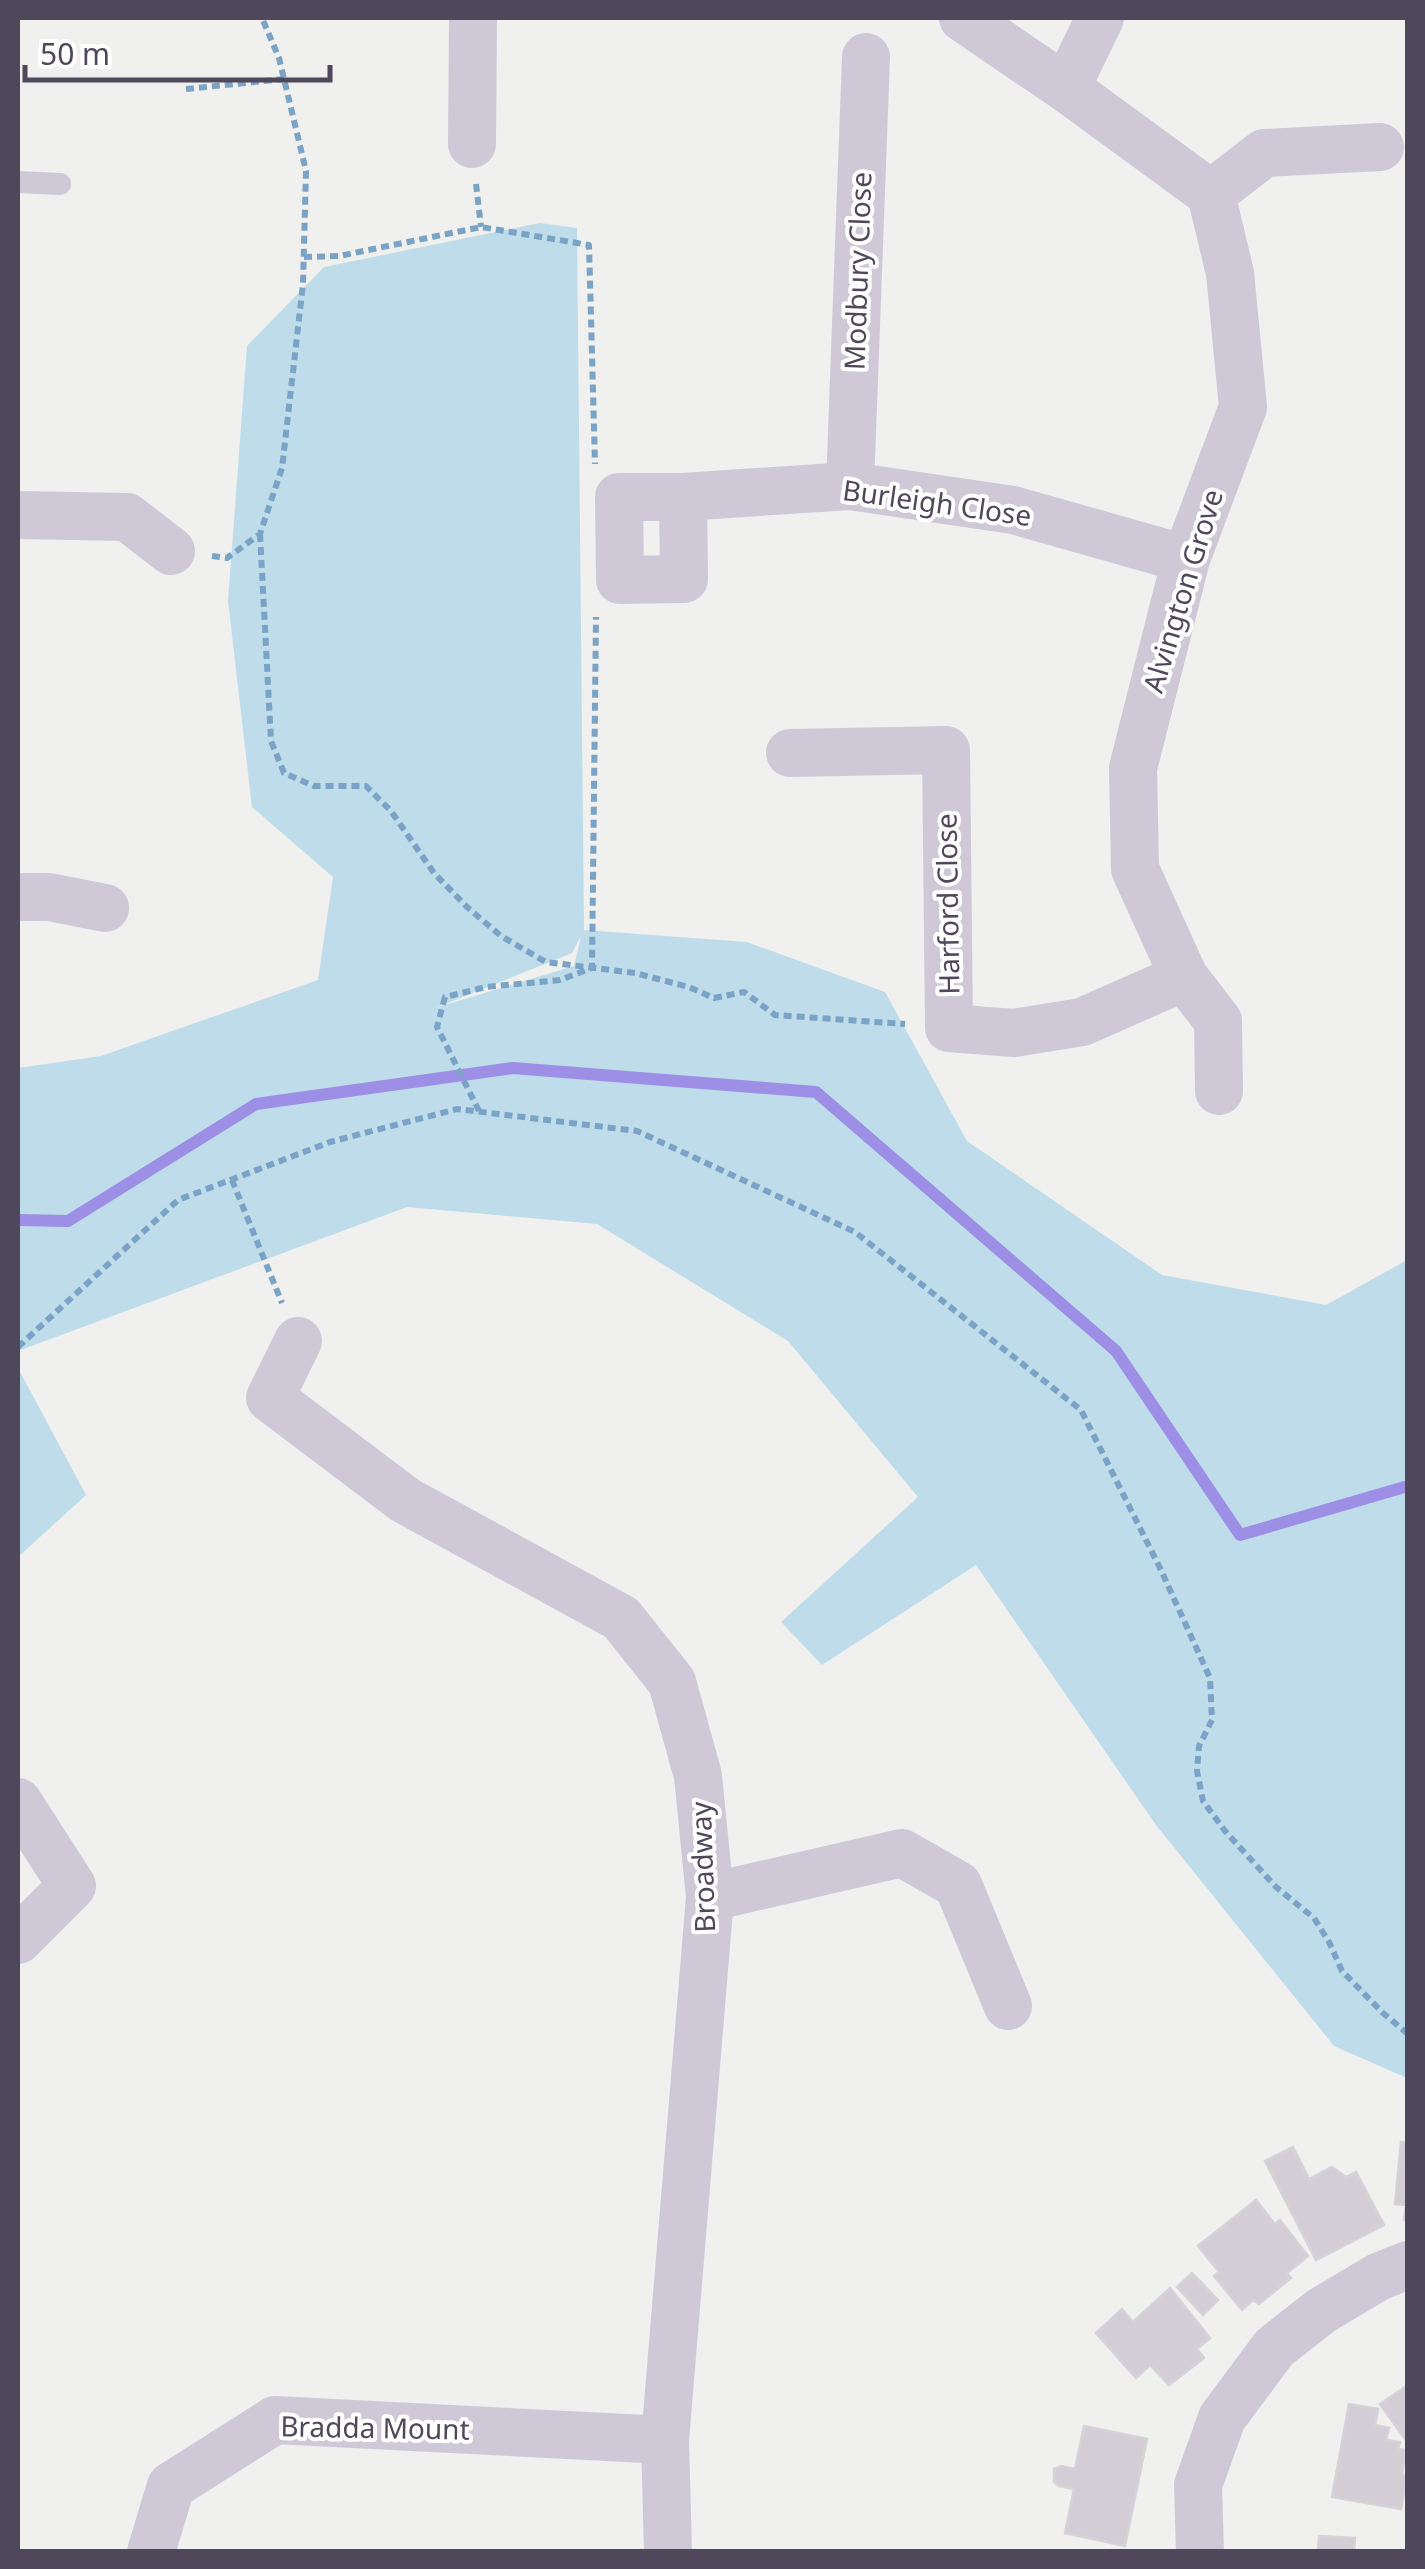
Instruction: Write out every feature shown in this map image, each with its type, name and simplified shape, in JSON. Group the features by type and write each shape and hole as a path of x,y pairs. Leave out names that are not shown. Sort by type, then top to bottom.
{"street":[{"path":"472,144 474,18"},
{"path":"963,18 1210,194 1264,153 1380,148"},
{"path":"1066,88 1100,18"},
{"name":"Modbury Close","path":"850,486 866,57"},
{"name":"Alvington Grove","path":"1210,194 1230,272 1243,407 1186,558 1133,768 1134,869 1184,977 1218,1022 1219,1090"},
{"name":"Burleigh Close","path":"683,497 850,486 1012,510 1186,558"},
{"path":"18,515 128,517 172,551"},
{"name":"Harford Close","path":"790,753 946,750 949,1028 1014,1033 1082,1022 1184,977"},
{"path":"18,897 49,897 105,908"},
{"name":"Broadway","path":"298,1341 270,1398 405,1500 620,1618 672,1682 698,1776 710,1897 665,2440 668,2552"},
{"path":"18,1802 72,1886 18,1940"},
{"path":"710,1897 902,1853 958,1885 1008,2006"},
{"path":"1200,2552 1198,2486 1222,2418 1274,2348 1321,2311 1378,2277 1408,2266"},
{"name":"Bradda Mount","path":"150,2552 171,2486 276,2420 665,2440"}],"lane":[{"path":"18,182 60,184"}],"path":[{"path":"262,18 279,58 306,171 304,257 294,375 282,468 260,534 270,742 284,773 314,786 366,786 391,811 434,872 467,907 501,936 546,962 635,974 689,987 714,998 744,992 775,1015 949,1028"},
{"path":"186,89 284,79"},
{"path":"304,257 340,256 481,228 589,245 595,478"},
{"path":"172,551 227,558 260,534"},
{"path":"592,968 596,608"},
{"path":"480,1112 437,1027 445,997 486,987 560,980 592,968"},
{"path":"18,1347 178,1200 330,1142 457,1110 637,1131 856,1232 1081,1410 1210,1678 1212,1720 1199,1746 1196,1771 1203,1802 1276,1886 1314,1918 1342,1970 1383,2014 1408,2034"},
{"path":"232,1180 298,1341"}],"shaded area":[{"path":"540,223 577,228 584,930 747,942 885,992 967,1141 1162,1275 1326,1305 1407,1260 1407,2078 1334,2046 1156,1825 976,1565 822,1665 781,1622 918,1497 788,1341 597,1224 407,1207 18,1351 18,1068 101,1056 318,980 333,877 252,807 228,601 247,346 324,267","holes":["581,936 574,966 435,1008 572,953"]},
{"path":"18,1368 86,1495 18,1557"}],"building":[{"path":"1401,2142 1408,2143 1408,2220 1404,2220 1406,2205 1395,2204"},
{"path":"1293,2147 1309,2179 1332,2167 1346,2177 1356,2172 1384,2225 1316,2260 1265,2161"},
{"path":"1256,2200 1275,2224 1280,2220 1308,2256 1287,2273 1291,2278 1259,2304 1253,2300 1242,2310 1214,2276 1219,2272 1198,2246"},
{"path":"1192,2273 1218,2300 1203,2315 1177,2287"},
{"path":"1170,2288 1210,2338 1197,2349 1204,2358 1169,2385 1150,2365 1136,2378 1096,2333 1122,2309 1133,2322"},
{"path":"1408,2385 1408,2443 1380,2404"},
{"path":"1349,2404 1378,2409 1375,2425 1389,2428 1386,2440 1400,2442 1398,2449 1406,2450 1402,2474 1407,2477 1401,2509 1332,2497"},
{"path":"1084,2426 1147,2439 1125,2546 1065,2533 1074,2489 1054,2482 1054,2469 1075,2469"},
{"path":"1319,2536 1355,2538 1354,2552 1318,2552"}],"waterway":[{"path":"18,1220 68,1221 256,1104 513,1068 816,1092 1116,1351 1240,1535 1408,1486"}]}
